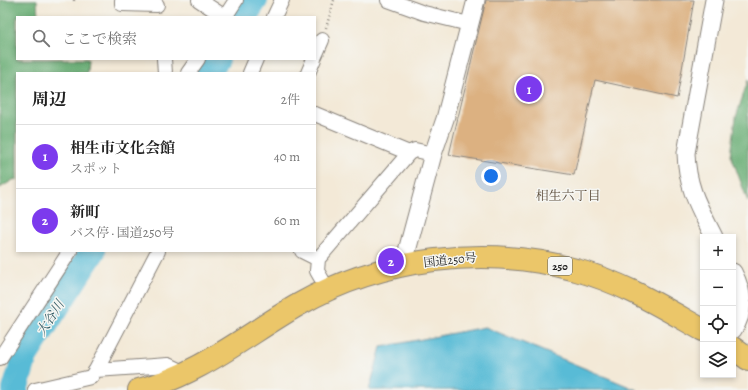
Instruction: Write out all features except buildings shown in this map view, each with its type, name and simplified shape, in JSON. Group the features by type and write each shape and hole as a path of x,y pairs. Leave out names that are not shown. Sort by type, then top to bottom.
{"highway":[{"name":"国道250号","path":"139,390 157,386 185,373 230,349 298,304 328,290 366,275 403,266 473,257 519,258 577,270 622,287 648,299 700,328"},
{"path":"736,350 748,359"}],"street":[{"path":"122,0 122,4 158,7"},
{"path":"199,0 223,16"},
{"path":"226,16 236,0"},
{"path":"274,16 282,0"},
{"path":"388,0 424,13 469,24"},
{"path":"403,266 445,119 476,0"},
{"path":"713,234 691,190 686,173 686,153 714,0"},
{"path":"316,54 322,40"},
{"path":"164,60 165,72"},
{"path":"189,72 197,60"},
{"path":"250,72 256,60"},
{"path":"308,72 313,60"},
{"path":"316,114 409,153"},
{"path":"328,290 317,271 318,259 409,153 416,150 434,154"},
{"path":"0,358 69,252"},
{"path":"35,390 91,377 157,252"},
{"path":"304,252 318,259"},
{"path":"736,278 740,285 743,299 736,323"},
{"path":"96,370 168,365 185,373"}],"path":[{"path":"322,40 334,0"}],"green space":[{"path":"0,0 37,0 38,16 16,16 16,60 88,60 87,72 16,72 16,179 0,188"},
{"path":"748,80 748,202 731,155 736,117"}],"water":[{"path":"485,327 637,390 369,390 381,347"}],"waterway":[{"name":"大谷川","path":"245,16 255,0"},
{"name":"大谷川","path":"209,72 216,60"},
{"name":"大谷川","path":"15,390 25,356 92,252"}],"place":[{"name":"相生市文化会館","path":"529,89"},
{"name":"新町","path":"391,261"}],"district":[{"name":"相生六丁目","path":"568,195"}]}
